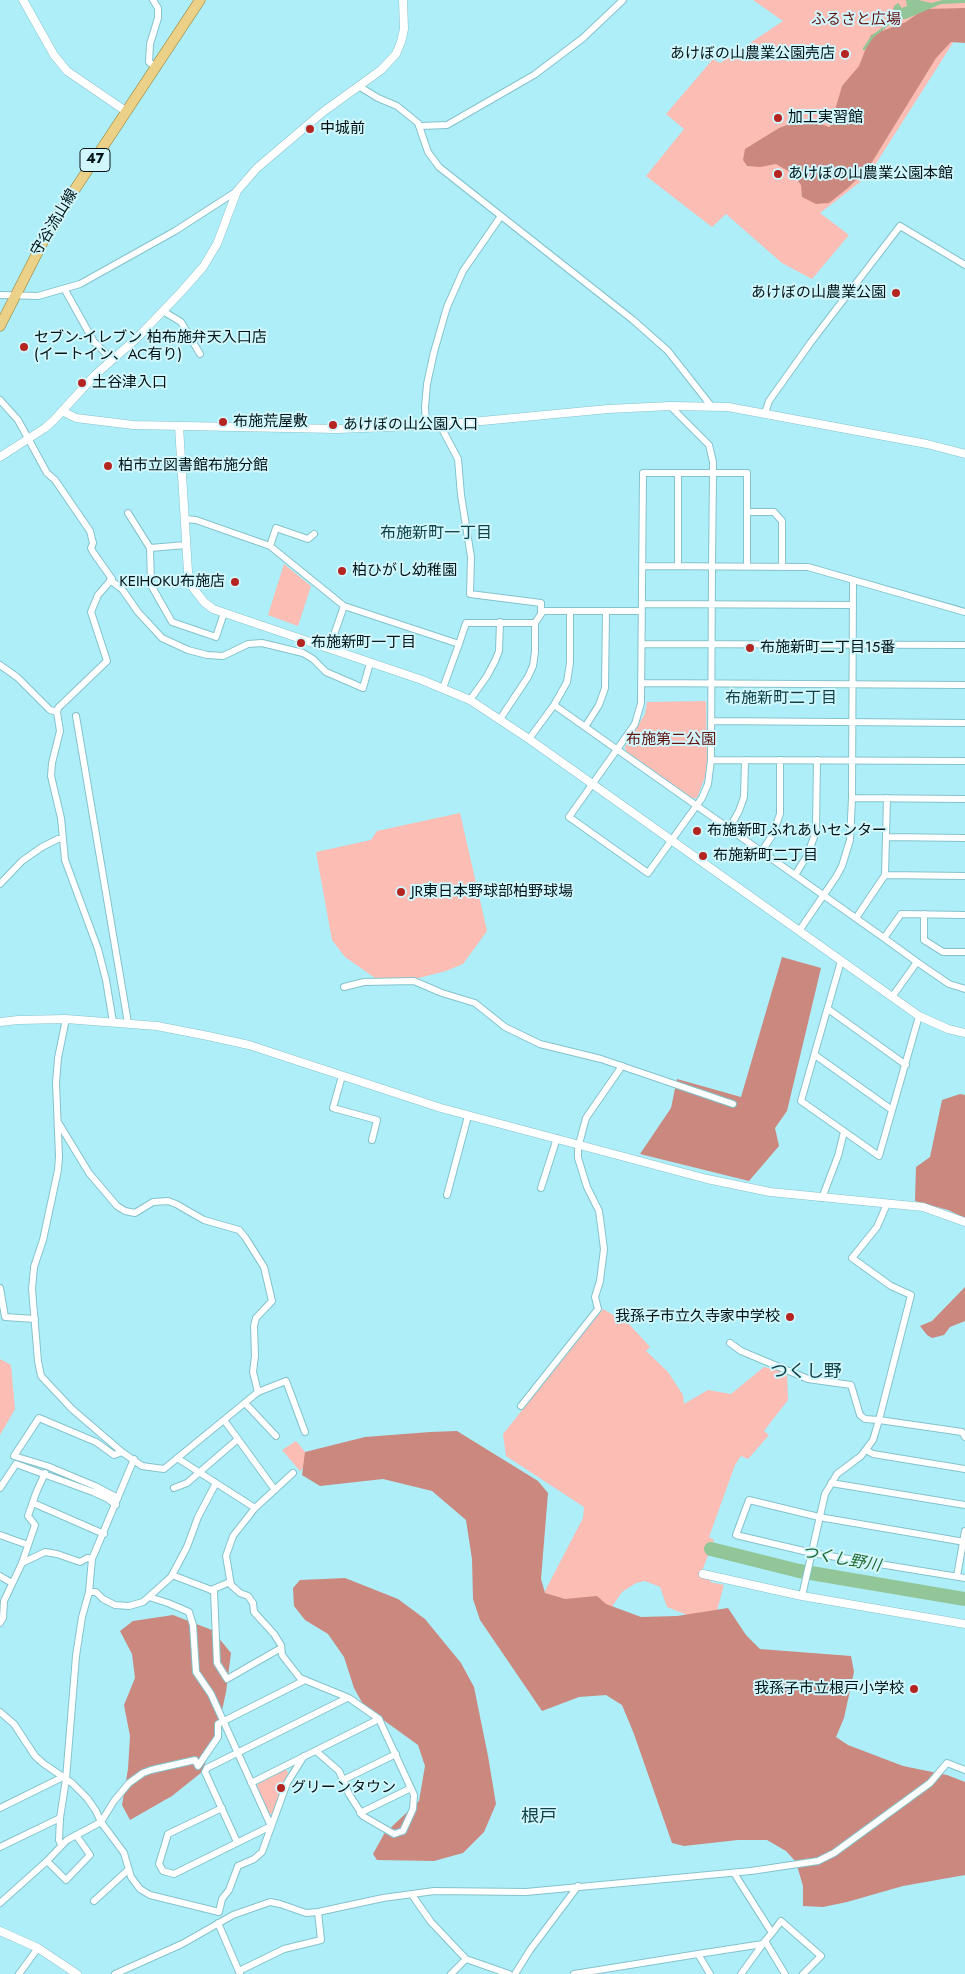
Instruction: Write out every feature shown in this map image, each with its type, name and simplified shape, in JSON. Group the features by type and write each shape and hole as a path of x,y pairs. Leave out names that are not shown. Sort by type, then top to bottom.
{"main road":[{"name":"守谷流山線","path":"0,326 52,224 157,68 200,0"}],"street":[{"path":"23,0 54,55 67,71 127,112"},
{"path":"153,0 158,8 158,18 150,44 149,62 157,68"},
{"path":"0,457 45,428 95,375 137,338 203,267 217,244 238,191 244,181 270,155 323,112 360,87 381,70 396,54 404,29 403,0"},
{"path":"420,126 447,125 534,75 583,38 623,0"},
{"path":"360,87 408,114 420,126 428,152 439,167 633,320 668,351 712,407"},
{"path":"0,295 38,296 65,290 80,284 175,231 238,191"},
{"path":"426,426 427,384 447,307 463,271 501,216"},
{"path":"765,413 769,401 811,342 900,226 965,265"},
{"path":"65,290 94,342 113,360"},
{"path":"163,310 181,322 200,354"},
{"path":"0,400 18,420 47,473 55,480 90,531 94,543 91,548 112,578 98,595 91,612 107,661 58,708 60,731 52,763 51,776 63,838 65,860 98,949 114,1022"},
{"path":"670,406 709,445 712,456 713,473 711,760 708,784 697,806 648,873 569,818 634,724 638,714 642,683 642,473 678,473 713,473 747,473 747,566"},
{"path":"62,411 76,418 114,423 338,429 440,425 608,409 670,406 712,407 765,413 927,444 965,454"},
{"path":"440,425 458,459 461,495 471,557 470,594 541,603 541,615"},
{"path":"179,426 190,584 196,594 213,609 370,662 443,688 470,700 529,739 919,1016 948,1029 965,1033"},
{"path":"678,473 678,566"},
{"path":"748,512 774,512 782,520 782,566"},
{"path":"128,513 150,548 151,585 172,622 216,637 224,613"},
{"path":"185,519 196,520 270,546 344,606 459,644"},
{"path":"270,546 276,528 308,538 314,534"},
{"path":"150,548 186,545"},
{"path":"642,566 808,567 965,612"},
{"path":"110,580 122,589 138,612 162,638 188,650 208,655 223,656 248,644 262,643 304,653 326,672 363,688 370,662"},
{"path":"799,931 842,866 851,830 853,580"},
{"path":"642,604 853,605"},
{"path":"329,648 344,606"},
{"path":"500,719 528,677 533,666 535,623 543,611 641,611"},
{"path":"529,739 562,693 569,671 570,611"},
{"path":"585,726 599,705 605,688 606,611"},
{"path":"470,700 487,676 499,651 500,622"},
{"path":"443,688 466,623 535,623"},
{"path":"642,644 965,645"},
{"path":"0,666 17,677 50,710 58,712"},
{"path":"642,683 965,684"},
{"path":"554,705 917,962 949,984 965,989"},
{"path":"76,716 128,1023"},
{"path":"711,721 965,723"},
{"path":"711,760 965,761"},
{"path":"729,829 744,797 745,760"},
{"path":"762,852 772,836 780,814 780,760"},
{"path":"795,875 808,856 814,837 816,760"},
{"path":"852,798 965,799"},
{"path":"856,918 885,875 887,798"},
{"path":"887,837 965,838"},
{"path":"0,884 22,861 42,847 63,838"},
{"path":"885,875 965,876"},
{"path":"884,938 901,914 965,914"},
{"path":"924,914 924,940 944,952 965,952"},
{"path":"841,961 801,1101 879,1156 919,1016"},
{"path":"892,997 917,962"},
{"path":"344,987 364,982 414,981 442,993 475,1003 505,1027 531,1040 622,1066 733,1104"},
{"path":"828,1009 906,1065"},
{"path":"66,1018 58,1058 56,1083 60,1156 43,1240 34,1266 32,1289 42,1376 72,1409 122,1452 142,1466 164,1469 258,1392 286,1381 305,1432"},
{"path":"0,1022 66,1018 128,1023 157,1026 249,1045 468,1116 722,1182 770,1192 923,1207 965,1222"},
{"path":"815,1055 892,1110"},
{"path":"521,1406 598,1309 595,1297 600,1281 604,1249 599,1211 587,1187 578,1158 578,1144 586,1118 622,1066"},
{"path":"342,1076 333,1108 377,1120 372,1140"},
{"path":"447,1195 468,1116"},
{"path":"58,1122 89,1173 121,1209 135,1213 153,1202 160,1200 168,1201 204,1220 239,1230 245,1237 264,1268 272,1301 256,1318 254,1326 255,1356 252,1372 258,1392"},
{"path":"822,1198 838,1156 844,1132"},
{"path":"541,1188 557,1138"},
{"path":"802,1596 819,1517 830,1483 837,1474 861,1456 873,1440 880,1420 911,1295 891,1286 852,1258 877,1227 886,1204"},
{"path":"0,1288 5,1317 35,1319"},
{"path":"730,1343 741,1351 808,1379 851,1385 860,1415 865,1419 962,1432 965,1437"},
{"path":"245,1403 276,1436"},
{"path":"117,1502 95,1486 47,1466 14,1456 39,1418 96,1442 114,1455 122,1452"},
{"path":"224,1420 275,1490"},
{"path":"174,1488 188,1483 238,1439"},
{"path":"866,1450 873,1454 965,1469"},
{"path":"177,1458 255,1508"},
{"path":"61,1845 59,1840 60,1818 76,1656 82,1617 89,1592 92,1559 134,1460"},
{"path":"0,1488 16,1464 45,1473 117,1502"},
{"path":"0,1623 3,1618 4,1600 22,1563 35,1525 28,1516 45,1473"},
{"path":"293,1473 255,1508 233,1536 226,1556 230,1582 240,1593 248,1596 253,1603 254,1612 274,1634 281,1648 282,1655 300,1678 347,1698 379,1719 414,1795 413,1809 403,1831 394,1834 373,1823 360,1813 339,1770 316,1751"},
{"path":"89,1592 96,1592 103,1600 115,1605 129,1606 143,1602 172,1575 216,1483"},
{"path":"830,1483 965,1505"},
{"path":"964,1542 819,1517 749,1500 736,1535 812,1553 965,1578"},
{"path":"33,1503 104,1534"},
{"path":"957,1576 965,1532"},
{"path":"0,1535 28,1545"},
{"path":"22,1563 45,1552 80,1562 87,1558 92,1559"},
{"path":"703,1574 802,1596 965,1624"},
{"path":"172,1575 212,1590 230,1582"},
{"path":"0,1576 12,1583"},
{"path":"212,1590 214,1591 216,1663 227,1680 281,1648"},
{"path":"148,1597 189,1612 194,1625 196,1672 212,1694 271,1826"},
{"path":"0,1903 47,1861 61,1845 101,1822 129,1783 143,1773 195,1760 198,1766 215,1744 218,1737 218,1724 306,1680"},
{"path":"237,1842 206,1772 207,1768 347,1698"},
{"path":"0,1712 14,1724 36,1756 83,1794 96,1810 101,1822 124,1853 128,1870 134,1883 140,1889 150,1895 233,1915"},
{"path":"251,1783 379,1719"},
{"path":"343,1780 396,1754"},
{"path":"219,1912 222,1899 229,1890 238,1866 262,1852 287,1783 304,1756"},
{"path":"115,1974 182,1944 233,1915 270,1902 306,1912 318,1912 383,1898 412,1895 434,1890 526,1892 734,1873 818,1861 834,1854 930,1783 947,1763 965,1770"},
{"path":"1,1805 65,1778"},
{"path":"360,1813 411,1788"},
{"path":"222,1808 168,1834 159,1864 163,1871 174,1874 271,1826"},
{"path":"0,1847 60,1818"},
{"path":"47,1861 66,1880 90,1855 76,1835"},
{"path":"94,1901 128,1870"},
{"path":"734,1873 772,1933"},
{"path":"515,1974 530,1950 578,1886"},
{"path":"412,1895 431,1922 466,1959 509,1974"},
{"path":"218,1923 240,1973 284,1949 321,1940 318,1912"},
{"path":"743,1973 781,1921 821,1956 803,1974"},
{"path":"0,1931 38,1948 76,1974"},
{"path":"574,1974 764,1942"},
{"path":"764,1942 785,1974"},
{"path":"19,1974 38,1948"},
{"path":"698,1954 710,1974"},
{"path":"451,1974 466,1959"}],"green space":[{"name":"ふるさと広場","path":"753,0 965,0 965,42 956,38 868,176 820,213 849,235 812,279 782,263 726,214 712,227 646,176 684,129 666,114 713,59 720,63 783,21"},
{"path":"284,564 311,586 298,626 268,615"},
{"name":"布施第二公園","path":"706,701 707,764 705,777 697,798 692,798 626,751 625,747 645,714 647,702"},
{"name":"JR東日本野球部柏野球場","path":"460,813 487,931 463,964 446,971 407,981 378,980 345,957 332,940 316,852 371,840 377,831"},
{"path":"603,1309 630,1325 650,1347 646,1351 668,1372 683,1395 684,1404 708,1390 731,1394 764,1367 787,1372 788,1400 764,1431 769,1435 748,1459 741,1456 735,1465 709,1537 714,1540 700,1576 712,1579 710,1582 724,1585 713,1625 667,1607 660,1587 645,1581 636,1583 622,1592 576,1659 546,1597 545,1591 583,1518 584,1507 506,1456 503,1434"},
{"path":"0,1359 11,1365 15,1409 0,1435"},
{"path":"296,1441 311,1459 300,1471 282,1450"},
{"path":"286,1769 288,1773 273,1814 269,1814 257,1787 258,1784"}],"shaded area":[{"path":"906,0 919,0 931,3 943,0 965,0 965,3 941,4 906,19 897,19 893,13 894,6 898,3 902,8 907,6"},
{"path":"965,8 965,43 951,42 936,58 869,167 848,188 829,203 816,204 802,197 801,185 792,173 776,164 760,167 747,166 743,160 745,149 779,128 798,121 814,122 830,127 842,86 859,66 871,35 906,22 924,9"},
{"path":"782,957 821,968 787,1111 775,1128 779,1146 749,1181 640,1154 671,1108 677,1079 741,1097"},
{"path":"960,1094 965,1095 965,1218 948,1210 915,1201 916,1167 930,1157 942,1100"},
{"path":"965,1287 965,1321 950,1327 944,1335 932,1338 927,1335 920,1326 932,1321"},
{"path":"457,1431 538,1481 548,1493 541,1579 545,1593 565,1599 597,1596 606,1604 641,1617 677,1616 728,1608 746,1635 760,1649 851,1656 854,1672 844,1718 836,1737 848,1745 903,1766 947,1775 965,1782 965,1875 903,1886 823,1907 803,1906 803,1886 796,1862 786,1851 767,1840 738,1840 684,1846 672,1843 622,1705 606,1695 579,1697 542,1711 480,1620 473,1599 472,1559 466,1520 432,1491 383,1479 320,1486 302,1475 305,1452 365,1437"},
{"path":"345,1578 398,1599 425,1619 461,1663 474,1687 496,1804 484,1832 463,1853 434,1861 377,1860 373,1854 384,1834 419,1801 425,1766 418,1745 364,1706 354,1688 344,1657 328,1634 305,1620 294,1606 293,1588 300,1580"},
{"path":"173,1615 212,1630 231,1653 226,1692 218,1729 202,1772 172,1796 130,1820 122,1805 128,1769 130,1736 124,1705 135,1678 132,1654 120,1631 133,1621"}],"waterway":[{"path":"864,49 872,37 896,18"},
{"name":"つくし野川","path":"711,1549 799,1571 965,1599"}],"place":[{"name":"あけぼの山農業公園売店","path":"845,54"},
{"name":"加工実習館","path":"778,118"},
{"name":"中城前","path":"310,129"},
{"name":"あけぼの山農業公園本館","path":"778,174"},
{"name":"あけぼの山農業公園","path":"896,293"},
{"name":"セブン-イレブン 柏布施弁天入口店 (イートイン、AC有り)","path":"24,347"},
{"name":"土谷津入口","path":"82,383"},
{"name":"布施荒屋敷","path":"223,422"},
{"name":"あけぼの山公園入口","path":"333,425"},
{"name":"柏市立図書館布施分館","path":"108,466"},
{"name":"柏ひがし幼稚園","path":"342,571"},
{"name":"KEIHOKU布施店","path":"235,582"},
{"name":"布施新町一丁目","path":"301,643"},
{"name":"布施新町二丁目15番","path":"750,648"},
{"name":"布施新町ふれあいセンター","path":"697,831"},
{"name":"布施新町二丁目","path":"703,856"},
{"name":"JR東日本野球部柏野球場","path":"401,892"},
{"name":"我孫子市立久寺家中学校","path":"790,1317"},
{"name":"我孫子市立根戸小学校","path":"914,1689"},
{"name":"グリーンタウン","path":"281,1788"}],"district":[{"name":"布施新町一丁目","path":"436,534"},
{"name":"布施新町二丁目","path":"781,699"},
{"name":"つくし野","path":"806,1373"},
{"name":"根戸","path":"539,1818"}]}
